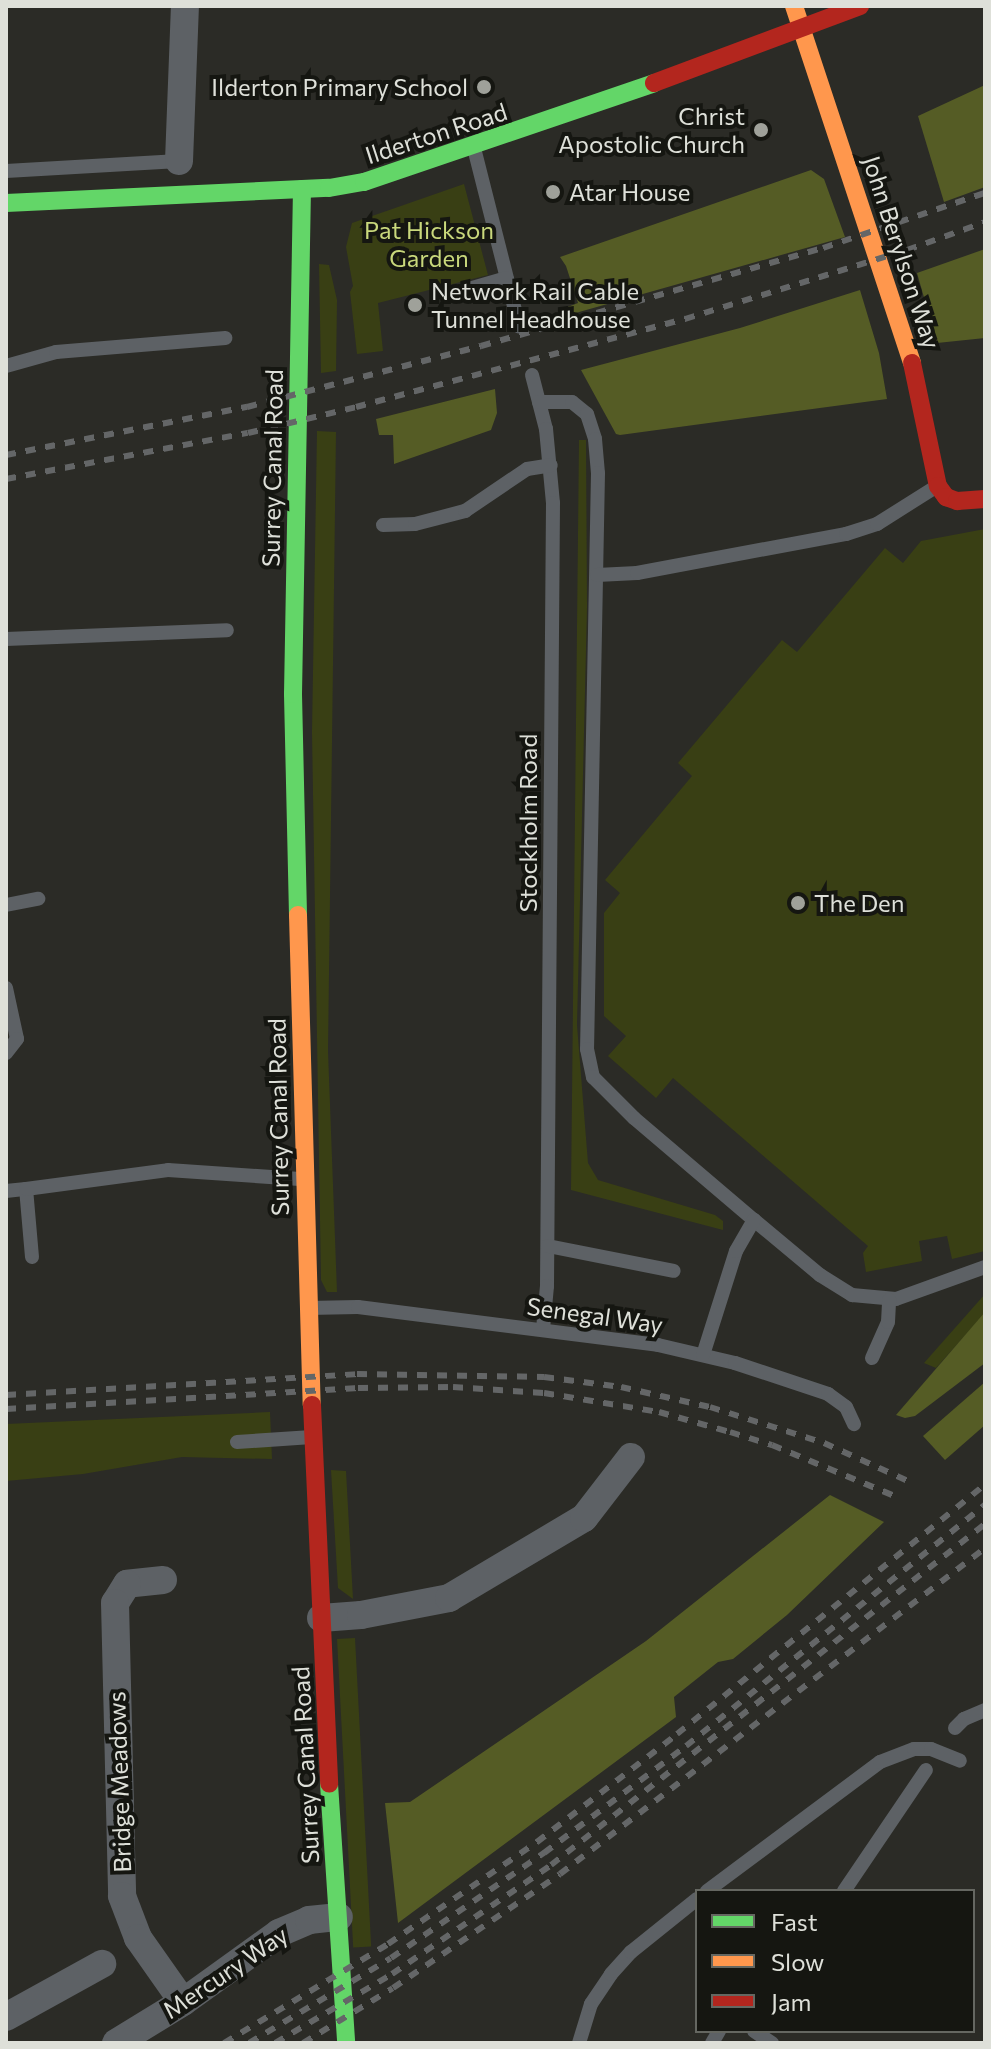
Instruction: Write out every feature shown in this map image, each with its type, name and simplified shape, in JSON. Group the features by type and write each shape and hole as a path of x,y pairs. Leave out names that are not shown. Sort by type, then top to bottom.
{"street":[{"path":"179,161 185,6"},
{"name":"John Berylson Way","path":"794,6 909,346 940,489"},
{"name":"Ilderton Road","path":"6,203 302,189 364,182 474,147 802,30 860,6"},
{"name":"Surrey Canal Road","path":"302,189 293,694 303,1179 327,1761 346,2043"},
{"path":"940,489 963,502 985,499"},
{"path":"321,1618 361,1615 449,1598 584,1518 631,1457"},
{"name":"Bridge Meadows","path":"163,1580 127,1584 115,1603 122,1896 138,1938 183,2002"},
{"name":"Mercury Way","path":"116,2043 183,2002 279,1933 309,1920 339,1917"},
{"path":"6,2017 102,1964"}],"lane":[{"path":"474,147 519,326"},
{"path":"6,171 179,161"},
{"path":"448,295 507,278"},
{"path":"6,366 56,352 225,338"},
{"name":"Stockholm Road","path":"532,375 551,465 548,1246 543,1329"},
{"path":"539,402 572,402 587,414 592,425 598,473 589,1063 602,1088 754,1220 838,1288 867,1299 889,1300 910,1296 985,1267"},
{"path":"383,525 415,524 465,511 527,469 551,465"},
{"path":"597,575 637,573 846,534 877,524 940,489"},
{"path":"6,639 227,630"},
{"path":"6,905 38,899"},
{"path":"6,988 17,1039 6,1053"},
{"path":"6,1191 168,1170 303,1179"},
{"path":"26,1189 32,1257"},
{"path":"703,1355 736,1251 754,1220"},
{"path":"548,1246 674,1271"},
{"path":"872,1358 888,1322 889,1300"},
{"name":"Senegal Way","path":"308,1308 358,1307 609,1336 703,1355 828,1394 846,1407 854,1424"},
{"path":"237,1442 312,1437"},
{"path":"955,1728 964,1719 985,1710"},
{"path":"710,1889 880,1762 914,1749 931,1749 960,1761"},
{"path":"845,1889 926,1770"},
{"path":"579,2043 591,2004 611,1974 631,1952 695,1901"}],"green space":[{"path":"985,85 985,187 944,202 918,116"},
{"path":"811,170 824,179 845,237 565,316 565,308 578,303 560,257"},
{"name":"Pat Hickson Garden","path":"464,184 488,275 378,303 383,351 357,354 350,292 353,286 346,247 352,223"},
{"path":"985,249 985,338 937,343 917,273"},
{"path":"319,264 329,265 337,300 336,371 321,373"},
{"path":"860,290 879,353 887,399 620,435 616,434 581,370 740,328"},
{"path":"495,389 497,413 491,430 394,464 393,435 379,435 376,419"},
{"path":"317,431 336,432 328,1051 337,1292 327,1292 321,1280 312,732"},
{"path":"579,440 586,440 587,607 577,1025 588,1163 598,1180 715,1215 723,1221 723,1230 571,1190"},
{"name":"The Den","path":"985,529 985,1251 952,1259 947,1236 919,1241 922,1261 866,1272 863,1253 868,1246 673,1078 656,1098 608,1056 626,1036 604,1016 604,913 620,893 605,880 692,776 678,763 782,640 797,652 885,548 903,563 921,541"},
{"path":"985,1294 985,1313 936,1368 924,1363"},
{"path":"985,1312 985,1363 915,1416 905,1418 896,1415"},
{"path":"985,1382 985,1425 945,1460 923,1436"},
{"path":"270,1412 272,1459 182,1457 83,1474 6,1481 6,1424"},
{"path":"331,1470 346,1471 353,1599 338,1588"},
{"path":"830,1495 884,1522 787,1615 733,1659 718,1662 674,1697 676,1717 398,1923 385,1803 410,1802 646,1641"},
{"path":"355,1638 371,1947 353,1948 337,1639"}],"railway":[{"path":"6,455 247,407 481,346 823,248 985,193"},
{"path":"6,479 248,433 356,407 685,319 907,250 985,222"},
{"path":"6,1395 357,1374 544,1377 621,1387 710,1407 824,1443 912,1483"},
{"path":"6,1409 358,1388 453,1387 544,1393 659,1412 730,1432 772,1445 897,1497"},
{"path":"224,2043 388,1944 537,1842 677,1734 985,1485"},
{"path":"249,2043 391,1958 544,1853 686,1746 985,1505"},
{"path":"275,2043 392,1974 551,1865 985,1524"},
{"path":"303,2043 393,1988 560,1874 985,1548"}],"traffic: fast":[{"path":"6,203 329,188 364,182 654,83"},
{"path":"298,915 293,694 302,189"},
{"path":"329,1784 346,2043"}],"traffic: slow":[{"path":"794,6 912,363"},
{"path":"298,915 312,1405"}],"traffic: jam":[{"path":"654,83 860,6"},
{"path":"912,363 938,486 946,497 957,501 985,499"},
{"path":"312,1405 329,1784"}],"place":[{"name":"Ilderton Primary School","path":"484,87"},
{"name":"Christ Apostolic Church","path":"761,130"},
{"name":"Atar House","path":"553,192"},
{"name":"Network Rail Cable Tunnel Headhouse","path":"415,305"},
{"name":"The Den","path":"798,903"}]}
